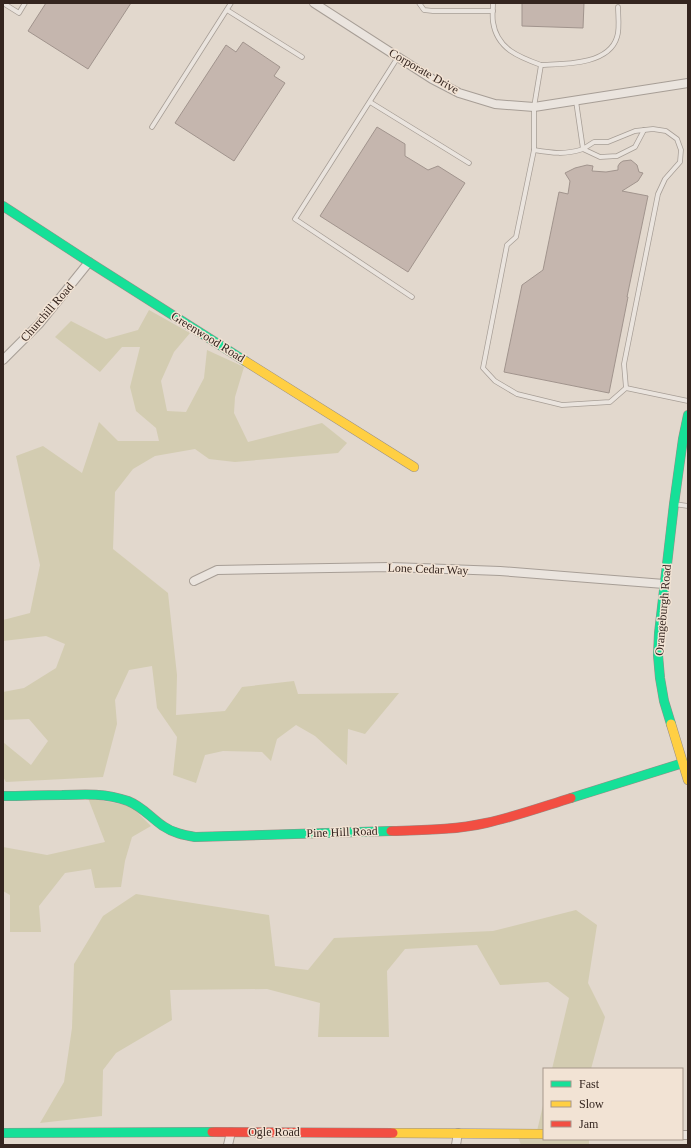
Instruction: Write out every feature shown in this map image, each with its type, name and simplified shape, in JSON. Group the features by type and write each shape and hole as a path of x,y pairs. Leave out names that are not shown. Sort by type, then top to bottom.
{"street":[{"name":"Corporate Drive","path":"314,3 432,79 459,93 495,104 534,107 688,83"},
{"name":"Greenwood Road","path":"3,206 414,468"},
{"name":"Churchill Road","path":"3,360 39,324 89,262"},
{"name":"Orangeburgh Road","path":"688,416 683,439 664,584 658,655 664,701 688,780"},
{"name":"Lone Cedar Way","path":"194,582 216,570 390,568 500,571 664,584"},
{"name":"Pine Hill Road","path":"3,796 98,794 111,796 138,806 173,832 195,837 433,830 479,824 516,815 683,763"},
{"name":"Ogle Road","path":"3,1133 231,1132 543,1134"},
{"path":"228,1145 231,1132"},
{"path":"456,1145 458,1133"}],"lane":[{"path":"4,3 19,13 25,3"},
{"path":"152,127 231,3"},
{"path":"419,3 424,10 433,11 493,11"},
{"path":"493,3 493,22 497,35 504,45 514,54 541,65 569,64 588,61 605,53 614,45 618,36 618,7"},
{"path":"227,10 302,57"},
{"path":"398,57 295,219 412,296"},
{"path":"541,65 534,107 534,150 516,237 508,245 484,368 495,381 517,394 562,405 610,402 626,388"},
{"path":"576,101 583,149"},
{"path":"370,102 469,163"},
{"path":"534,150 555,153 574,152 583,149 594,142 608,142 635,131 652,129 666,131 677,139 680,150 680,162 665,179 658,194 624,364 626,388"},
{"path":"583,149 600,157 617,156 635,147 644,130"},
{"path":"626,388 688,401"},
{"path":"674,506 688,506"}],"shaded area":[{"path":"149,310 190,333 174,352 161,381 167,411 186,412 204,378 207,350 244,367 235,397 234,413 248,442 322,423 347,443 338,453 235,462 209,459 195,449 155,456 133,469 115,492 113,549 168,593 177,675 176,715 225,711 242,687 294,681 298,694 399,693 365,734 348,729 347,765 315,736 296,725 277,739 271,761 262,752 223,751 205,755 196,783 173,775 177,737 157,708 152,666 129,670 115,700 117,724 103,777 6,782 3,777 3,742 31,765 48,741 29,719 3,720 3,692 24,688 56,668 65,644 46,636 3,641 3,620 30,613 40,565 16,456 43,446 82,473 99,422 118,441 159,441 156,428 136,411 130,387 140,347 122,347 100,372 55,337 71,321 106,339 138,330"},
{"path":"88,798 131,806 151,826 132,837 125,861 121,887 95,888 91,869 65,873 39,906 41,932 10,932 10,895 3,891 3,847 47,855 105,842"},
{"path":"136,894 269,915 275,966 308,970 334,938 493,931 576,910 597,925 588,983 605,1017 591,1068 552,1068 569,998 548,982 500,985 477,945 405,949 387,971 389,1037 318,1037 320,1003 267,989 170,990 172,1020 116,1053 103,1070 102,1116 40,1123 64,1082 72,1028 74,964 103,916"},
{"path":"543,1105 543,1140 589,1140 589,1145 521,1145 515,1129 537,1131"}],"building":[{"path":"46,3 131,3 88,69 28,31"},
{"path":"522,3 584,3 583,28 522,26"},
{"path":"243,42 280,67 274,76 285,83 234,161 175,123 226,45 236,52"},
{"path":"377,127 405,144 405,156 428,170 438,166 465,183 408,272 320,216"},
{"path":"631,160 637,165 639,172 643,173 638,181 622,191 648,196 609,393 504,372 522,285 543,270 559,192 568,194 570,181 565,173 575,168 587,165 593,166 592,171 606,172 618,170 620,163"}],"traffic: fast":[{"path":"3,206 245,361"},
{"path":"671,724 664,701 660,678 658,655 659,633 674,504 683,439 688,415"},
{"path":"571,798 683,763"},
{"path":"3,796 87,794 120,798 143,809 163,826 195,837 391,831"},
{"path":"3,1133 212,1132"}],"traffic: slow":[{"path":"245,361 414,467"},
{"path":"671,724 688,780"},
{"path":"393,1133 543,1134"}],"traffic: jam":[{"path":"391,831 463,827 486,823 528,812 571,798"},
{"path":"212,1132 393,1133"}]}
